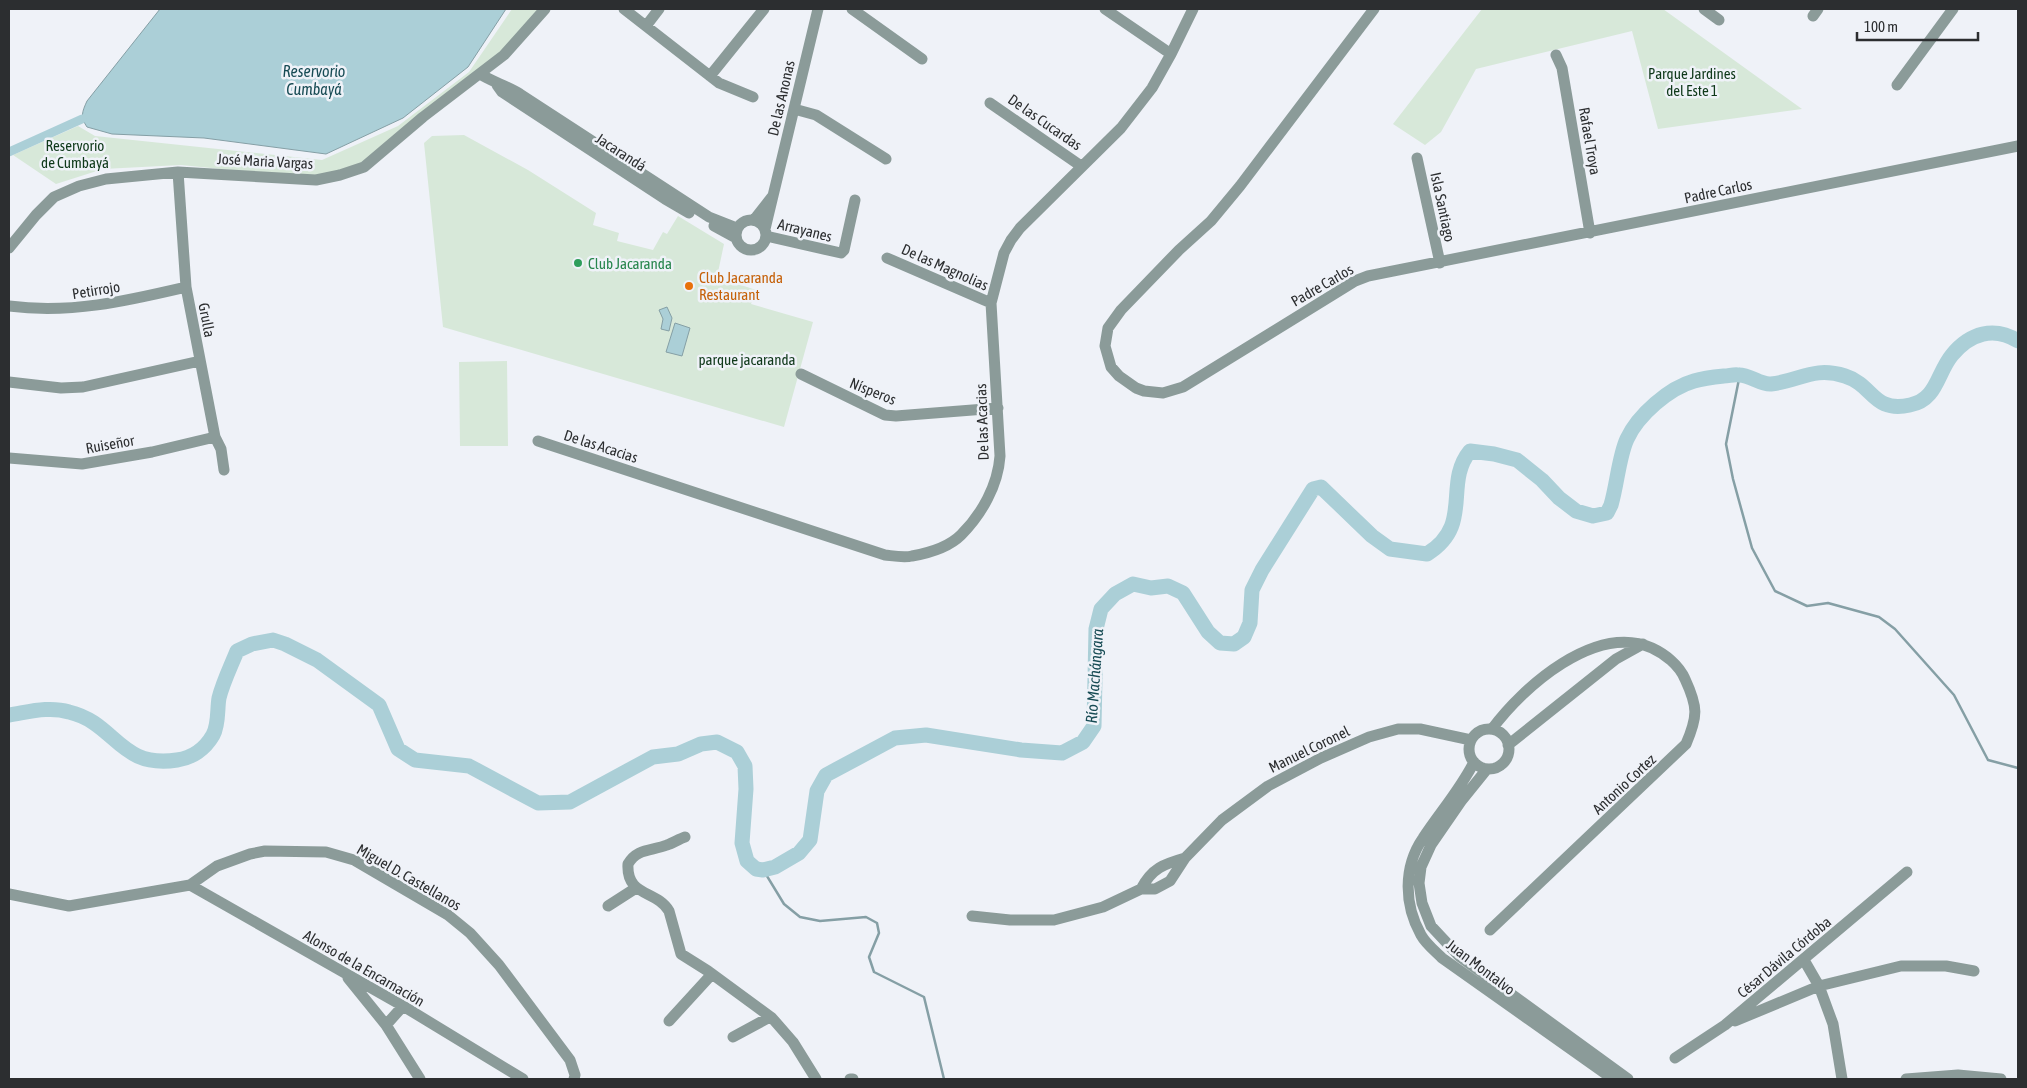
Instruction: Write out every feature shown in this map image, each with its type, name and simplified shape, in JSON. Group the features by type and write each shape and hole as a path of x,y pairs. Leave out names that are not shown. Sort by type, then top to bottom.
{"street":[{"name":"José Maria Vargas","path":"9,248 36,215 54,197 66,190 106,179 178,172 316,180 364,167 424,117 504,55 545,9"},
{"path":"624,9 710,76 728,87 753,97"},
{"path":"646,26 659,9"},
{"path":"710,76 764,9"},
{"name":"De las Anonas","path":"766,233 818,9"},
{"path":"852,9 922,58"},
{"path":"1105,9 1171,54"},
{"name":"De las Acacias","path":"538,441 885,555 910,557 938,549 960,536 984,506 999,472 998,408 990,303 1004,253 1011,240 1121,128 1152,88 1193,9"},
{"name":"Padre Carlos","path":"1374,9 1240,186 1211,221 1179,250 1121,310 1108,328 1105,346 1111,367 1119,376 1136,388 1144,391 1163,392 1183,387 1355,281 1368,276 2018,146"},
{"path":"1704,9 1719,20"},
{"path":"1897,85 1953,9"},
{"name":"Rafael Troya","path":"1556,55 1562,68 1590,233"},
{"name":"Jacarandá","path":"480,74 496,84 502,92 589,144 665,199 736,233"},
{"name":"De las Cucardas","path":"990,103 1082,166"},
{"path":"794,109 816,115 886,159"},
{"name":"Isla Santiago","path":"1417,158 1440,263"},
{"name":"Grulla","path":"178,172 186,287 215,437 221,448 224,470"},
{"path":"754,220 775,194"},
{"name":"Arrayanes","path":"766,233 840,253 844,250 855,200"},
{"path":"754,220 758,222 766,233 762,246 756,250 749,251 738,244 736,233 744,221 754,220"},
{"name":"De las Magnolias","path":"887,258 990,303"},
{"name":"Petirrojo","path":"9,306 35,310 76,309 135,299 186,287"},
{"path":"9,382 60,388 82,387 200,361"},
{"name":"Nísperos","path":"801,374 885,415 896,416 998,408"},
{"name":"Ruiseñor","path":"9,458 82,464 142,454 215,437"},
{"path":"1492,730 1514,702 1565,661 1587,651 1617,642 1642,644"},
{"path":"1508,745 1616,658 1642,644"},
{"name":"Antonio Cortez","path":"1490,930 1661,770 1686,744 1695,724 1694,698 1683,673 1663,653 1642,644"},
{"name":"Manuel Coronel","path":"972,916 1010,920 1054,920 1103,907 1141,889 1155,889 1170,881 1185,858 1222,820 1268,786 1321,758 1370,737 1398,729 1420,729 1471,740"},
{"path":"1492,730 1499,732 1505,738 1508,745 1506,759 1494,768 1487,768 1474,762 1470,755 1469,747 1471,740 1480,731 1492,730"},
{"name":"Juan Montalvo","path":"1474,762 1460,788 1422,839 1414,856 1408,876 1408,894 1413,918 1422,937 1442,958 1613,1079"},
{"name":"Juan Montalvo","path":"1487,768 1431,845 1421,867 1419,883 1422,904 1432,926 1459,956 1628,1079"},
{"path":"685,837 666,846 640,852 633,856 628,864 631,882 636,888 666,905 681,954 712,974 770,1017 793,1042 816,1079"},
{"name":"Miguel D. Castellanos","path":"9,894 69,906 190,885 217,866 264,851 326,852 354,860 448,915 470,933 499,965 570,1060 575,1075 574,1079"},
{"name":"Manuel Coronel","path":"1141,889 1152,873 1164,864 1185,858"},
{"name":"César Dávila Córdoba","path":"1675,1058 1725,1026 1907,872"},
{"name":"Alonso de la Encarnación","path":"190,885 403,1006 523,1079"},
{"path":"608,906 636,888"},
{"path":"1804,960 1818,986 1833,1024 1842,1079"},
{"path":"1725,1026 1818,986 1901,966 1946,966 1974,971"},
{"path":"344,973 386,1025 420,1079"},
{"path":"669,1021 712,974"},
{"path":"386,1025 403,1006"},
{"path":"733,1036 770,1017"},
{"path":"1906,1079 1958,1075 2001,1079"}],"green space":[{"name":"Reservorio de Cumbayá","path":"512,9 550,9 536,27 359,166 313,178 181,165 103,169 56,184 13,155 78,126 95,136 322,160 398,126 469,72"},
{"name":"Parque Jardines del Este 1","path":"1482,9 1663,9 1802,109 1658,129 1632,31 1476,69 1441,132 1425,145 1393,124"},
{"name":"Club Jacaranda","path":"464,135 528,170 596,213 593,225 619,233 617,241 653,250 663,232 667,234 678,216 724,244 717,277 756,290 751,304 813,322 784,427 443,327 424,143 432,136"},
{"path":"507,361 508,446 460,446 459,362"}],"water":[{"name":"Reservorio Cumbayá","path":"160,9 506,9 468,67 403,118 326,154 204,138 112,134 87,127 82,114 87,101"},
{"path":"667,307 672,318 669,331 661,329 663,319 659,310"},
{"path":"675,323 690,328 682,356 666,352"}],"waterway":[{"path":"9,152 82,119"},
{"name":"Río Machángara","path":"9,715 32,711 62,710 98,725 119,744 142,758 158,761 183,759 202,749 213,735 216,726 218,702 237,651 252,644 273,640 317,660 379,705 398,749 415,760 469,766 538,803 570,802 653,757 678,754 701,744 717,742 737,752 745,766 746,789 742,843 747,861 756,869 763,870 775,867 799,853 810,840 817,791 826,775 895,738 926,735 1021,750 1062,753 1083,742 1094,726 1096,629 1101,609 1115,594 1133,584 1151,588 1168,586 1183,593 1208,632 1220,643 1234,644 1244,637 1250,623 1252,590 1262,570 1313,489 1321,487 1372,536 1390,549 1427,554 1441,543 1450,530 1454,517 1462,464 1470,451 1494,454 1517,460 1576,511 1593,516 1607,513 1611,505 1622,454 1632,430 1655,404 1684,385 1705,378 1735,375 1743,375 1771,384 1815,373 1834,373 1855,380 1880,402 1897,406 1910,405 1926,398 1952,355 1967,341 1974,337 1991,333 2009,336 2018,341"},
{"path":"1740,374 1726,444 1733,479 1752,548 1775,591 1807,606 1828,603 1879,617 1895,629 1954,695 1988,760 2018,768"},
{"path":"759,863 784,904 800,917 820,921 866,917 877,923 879,933 869,957 874,972 924,997 944,1079"}],"place":[{"name":"Club Jacaranda","path":"578,263"},
{"name":"Club Jacaranda Restaurant","path":"689,286"}],"park label":[{"name":"parque jacaranda","path":"747,359"}]}
